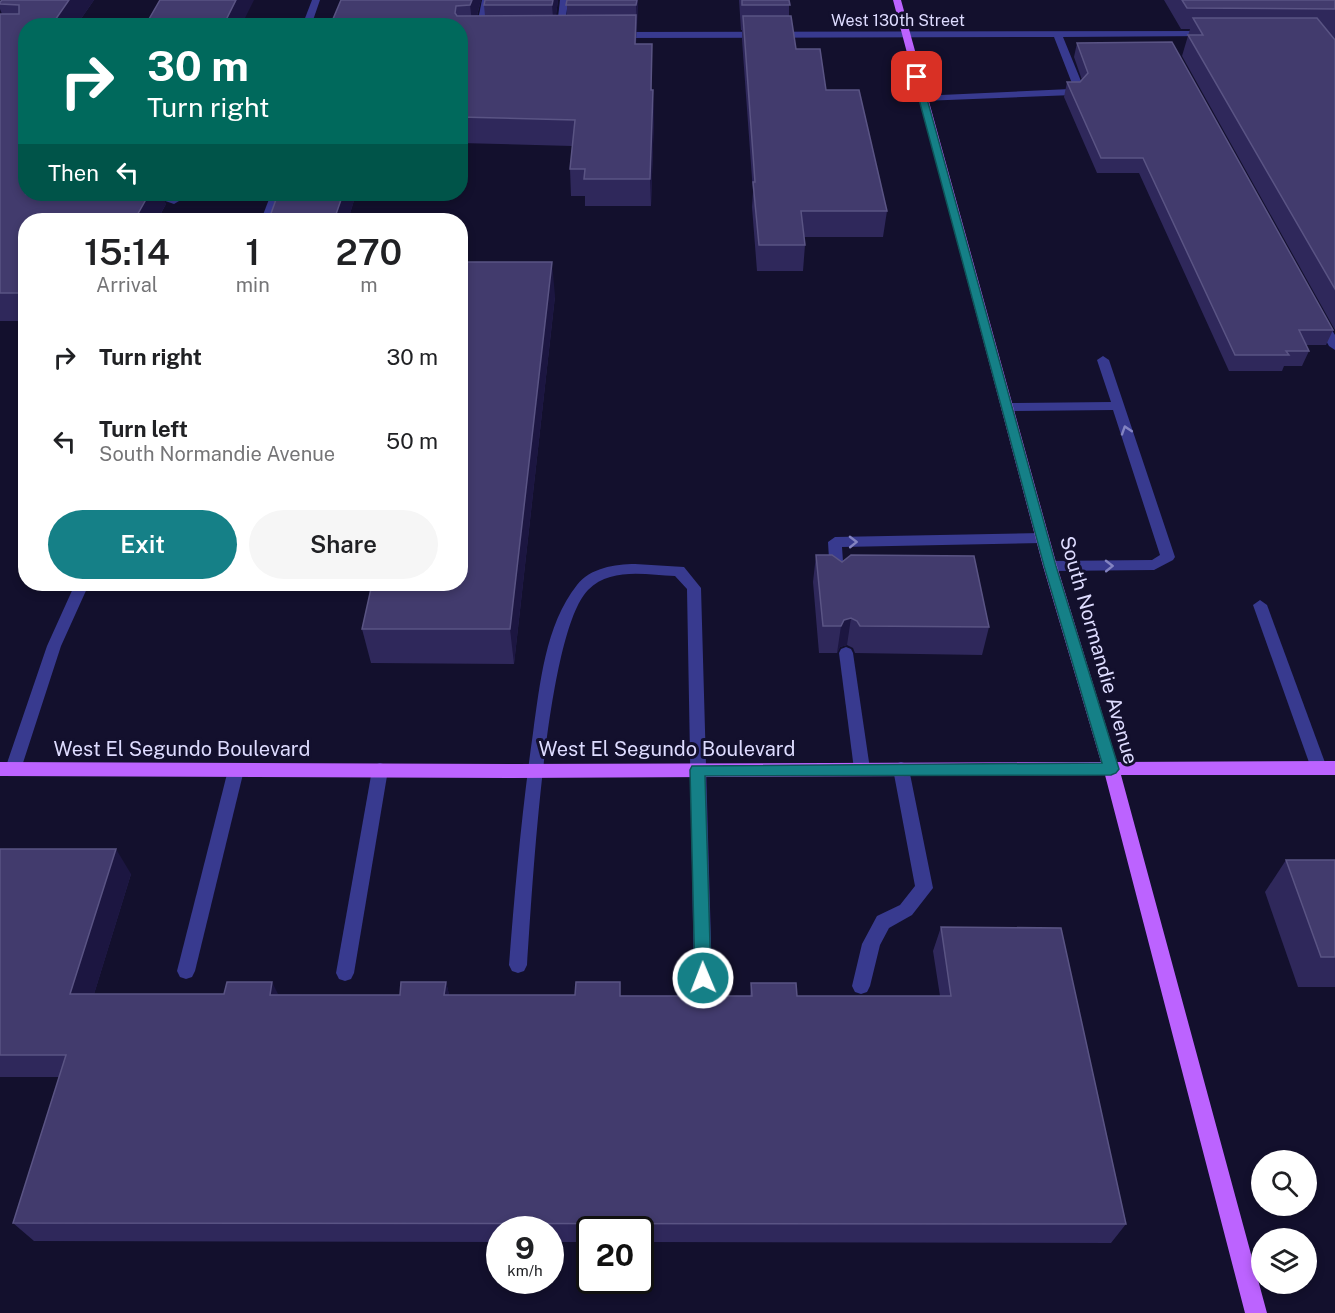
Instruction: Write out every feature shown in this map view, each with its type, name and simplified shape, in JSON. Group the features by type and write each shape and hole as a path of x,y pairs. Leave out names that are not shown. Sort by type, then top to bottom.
{"main road":[{"name":"South Normandie Avenue","path":"897,0 1042,538 1111,769 1256,1313"},
{"name":"West El Segundo Boulevard","path":"7,769 1327,768"}],"street":[{"path":"309,18 316,0"},
{"path":"486,0 474,35 491,35"},
{"path":"560,35 564,0"},
{"path":"1163,34 1170,49"},
{"name":"West 130th Street","path":"608,35 1221,34"},
{"path":"548,35 572,35"},
{"path":"922,98 1073,92 1078,86 1058,35"},
{"path":"1313,306 1335,346"},
{"path":"1050,566 1154,565 1168,557 1103,360"},
{"path":"1008,407 1118,406"},
{"path":"838,582 835,542 1042,538"},
{"path":"518,965 536,770 551,667 566,614 581,588 610,571 679,571 694,588 703,978"},
{"path":"7,769 54,645 79,591"},
{"path":"1260,605 1327,768"},
{"path":"846,653 862,769"},
{"path":"861,986 871,944 883,922 906,910 924,888 901,769"},
{"path":"186,971 236,770"},
{"path":"345,973 380,770"}],"building":[{"path":"2,0 69,0 57,18 18,18 18,201 145,201 138,213 18,213 18,293 0,293 0,14 19,14 19,5 0,4"},
{"path":"160,0 236,0 227,18 150,18"},
{"path":"341,0 472,0 470,5 456,6 457,16 636,15 635,44 652,44 650,179 584,179 585,169 570,169 575,120 468,117 468,18 333,18"},
{"path":"485,0 553,0 552,5 484,5"},
{"path":"567,0 637,0 636,5 566,5"},
{"path":"742,0 789,0 790,5 742,5"},
{"path":"1182,0 1335,0 1335,9 1187,8"},
{"path":"743,16 791,16 796,49 820,49 826,90 859,90 887,211 801,211 805,245 759,245"},
{"path":"1193,18 1317,18 1335,40 1335,289 1188,35 1203,35"},
{"path":"1172,42 1333,330 1299,330 1309,351 1286,351 1289,355 1235,355 1143,158 1101,158 1067,82 1080,82 1088,73 1077,43"},
{"path":"275,201 341,201 336,213 271,213"},
{"path":"468,262 552,262 510,629 362,629 370,591 468,591"},
{"path":"816,555 832,555 842,562 851,555 974,556 989,627 860,626 851,618 844,620 841,626 823,626"},
{"path":"0,849 116,849 70,994 224,994 227,982 272,982 270,995 400,995 401,982 446,982 444,995 575,995 576,982 620,982 620,996 752,996 751,983 796,983 797,996 951,996 941,927 1061,928 1126,1224 654,1224 654,1216 576,1216 576,1224 564,1223 564,1216 486,1216 486,1223 13,1223 66,1055 0,1055"},
{"path":"1286,860 1335,860 1335,957 1321,957"}],"route":[{"path":"703,978 698,770 1111,769 1050,566 917,77"}]}
